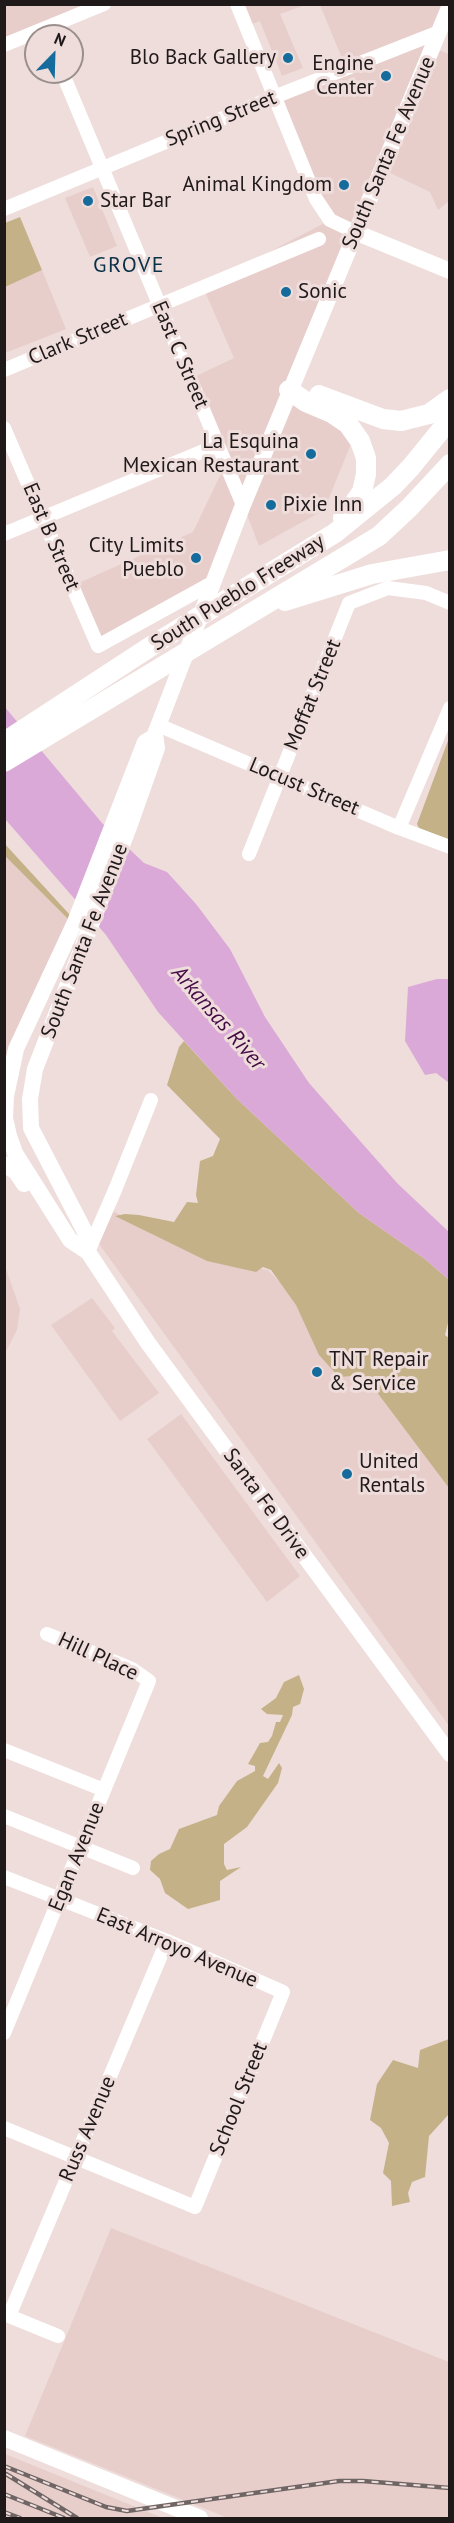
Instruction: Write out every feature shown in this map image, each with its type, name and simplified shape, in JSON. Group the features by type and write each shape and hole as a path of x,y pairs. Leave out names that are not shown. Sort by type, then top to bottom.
{"highway":[{"path":"289,390 307,392 383,419 401,421 429,414 450,399"},
{"path":"266,576 340,521 362,492 366,474 366,458 360,441 348,424 332,413 306,402 289,390"},
{"name":"South Pueblo Freeway","path":"4,762 156,643 335,533 377,501 411,467 450,419"},
{"name":"South Pueblo Freeway","path":"4,742 140,682 251,612 379,536 450,464"},
{"path":"251,612 372,574 450,560"}],"main road":[{"name":"South Santa Fe Avenue","path":"31,1128 30,1099 35,1070 80,928 123,823 145,742 156,730 289,390 450,5"},
{"path":"356,232 450,271"},
{"name":"South Santa Fe Avenue","path":"7,1072 16,1049 80,928"},
{"name":"Santa Fe Drive","path":"7,1072 4,1118 6,1138 70,1240 88,1252 153,1351 450,1754"},
{"name":"Santa Fe Drive","path":"31,1128 86,1234 88,1252"},
{"path":"6,1138 20,1143 59,1197 76,1216"},
{"path":"4,1164 16,1172 28,1190 38,1189"},
{"path":"4,2438 200,2518"}],"street":[{"path":"62,24 104,4"},
{"path":"237,4 320,207 335,224 356,232"},
{"name":"Spring Street","path":"4,209 274,97 439,32"},
{"path":"4,45 24,39"},
{"name":"East C Street","path":"67,84 243,506"},
{"name":"Clark Street","path":"4,370 319,239"},
{"name":"East B Street","path":"4,428 98,646 214,582"},
{"path":"4,534 218,445"},
{"name":"Moffat Street","path":"249,854 350,603 388,588 426,593 450,603"},
{"path":"399,828 450,708"},
{"name":"Locust Street","path":"156,730 280,777 399,828 450,847"},
{"path":"88,1252 151,1100"},
{"path":"6,1138 31,1128"},
{"name":"Hill Place","path":"47,1634 132,1669 149,1681"},
{"name":"Egan Avenue","path":"4,2033 149,1681"},
{"path":"4,1750 105,1790"},
{"path":"4,1816 132,1868"},
{"name":"East Arroyo Avenue","path":"4,1877 167,1941 283,1992"},
{"name":"Russ Avenue","path":"7,2315 167,1941"},
{"name":"School Street","path":"76,2158 195,2207 283,1992"},
{"path":"4,2128 76,2158"},
{"path":"7,2315 58,2336"}],"shaded area":[{"path":"5,5 104,5 57,24 24,24 24,37 5,45"},
{"path":"237,5 305,5 280,14 303,68 282,76 260,21 246,26"},
{"path":"320,5 449,5 433,48 449,54 449,201 438,210 430,192 382,169 289,390 355,434 324,510 259,546 244,507 214,582 98,646 72,586 193,532 226,463 190,379 234,358 203,287 330,220 274,97 346,68"},
{"path":"93,187 117,246 90,257 65,198"},
{"path":"20,217 42,270 5,287 5,223"},
{"path":"42,270 66,329 5,353 5,287"},
{"path":"449,738 449,840 419,828 417,824"},
{"path":"4,843 70,915 68,919 5,856"},
{"path":"5,856 68,919 5,1060"},
{"path":"184,1041 236,1098 359,1213 425,1259 449,1280 449,1319 445,1335 450,1339 449,1488 364,1375 339,1377 319,1355 296,1305 271,1270 263,1267 256,1272 207,1261 115,1216 139,1215 174,1222 187,1202 198,1203 196,1195 200,1161 213,1156 220,1139 167,1085 179,1047"},
{"path":"107,1208 211,1260 268,1270 366,1371 449,1435 449,1726 94,1237"},
{"path":"5,1266 20,1309 17,1330 5,1353"},
{"path":"92,1298 115,1328 112,1331 159,1393 120,1421 51,1325"},
{"path":"181,1414 300,1576 267,1602 147,1439"},
{"path":"299,1675 304,1689 300,1704 293,1707 292,1715 263,1776 268,1779 279,1763 282,1768 278,1783 247,1827 224,1844 224,1864 227,1870 241,1867 220,1881 220,1900 188,1909 165,1893 160,1879 150,1870 151,1861 170,1849 179,1829 217,1815 219,1806 237,1781 255,1771 255,1766 248,1764 260,1743 268,1742 276,1722 280,1722 283,1715 267,1714 261,1709 276,1698 284,1682"},
{"path":"449,2039 449,2114 429,2136 425,2177 412,2182 408,2193 410,2202 392,2206 391,2181 383,2173 389,2143 381,2128 370,2120 377,2084 393,2060 418,2068 420,2050"},
{"path":"111,2228 449,2362 449,2518 228,2518 25,2436"},
{"path":"5,2454 163,2518 5,2518"}],"water":[{"name":"Arkansas River","path":"4,706 102,823 144,863 167,872 196,904 230,949 265,1017 309,1083 398,1184 449,1232 449,1280 425,1259 359,1213 236,1098 158,1012 106,935 5,819"},
{"path":"437,979 449,979 449,1083 436,1073 425,1075 405,1041 408,987"}],"railway":[{"path":"4,2466 106,2507 127,2511 339,2481 450,2488"},
{"path":"6,2474 77,2518"},
{"path":"4,2494 64,2518"},
{"path":"4,2512 20,2518"}],"place":[{"name":"Blo Back Gallery","path":"288,58"},
{"name":"Engine Center","path":"386,76"},
{"name":"Animal Kingdom","path":"344,185"},
{"name":"Star Bar","path":"88,201"},
{"name":"Sonic","path":"286,292"},
{"name":"La Esquina Mexican Restaurant","path":"311,454"},
{"name":"Pixie Inn","path":"271,505"},
{"name":"City Limits Pueblo","path":"196,558"},
{"name":"TNT Repair & Service","path":"317,1372"},
{"name":"United Rentals","path":"347,1474"}],"district":[{"name":"GROVE","path":"129,266"}]}
